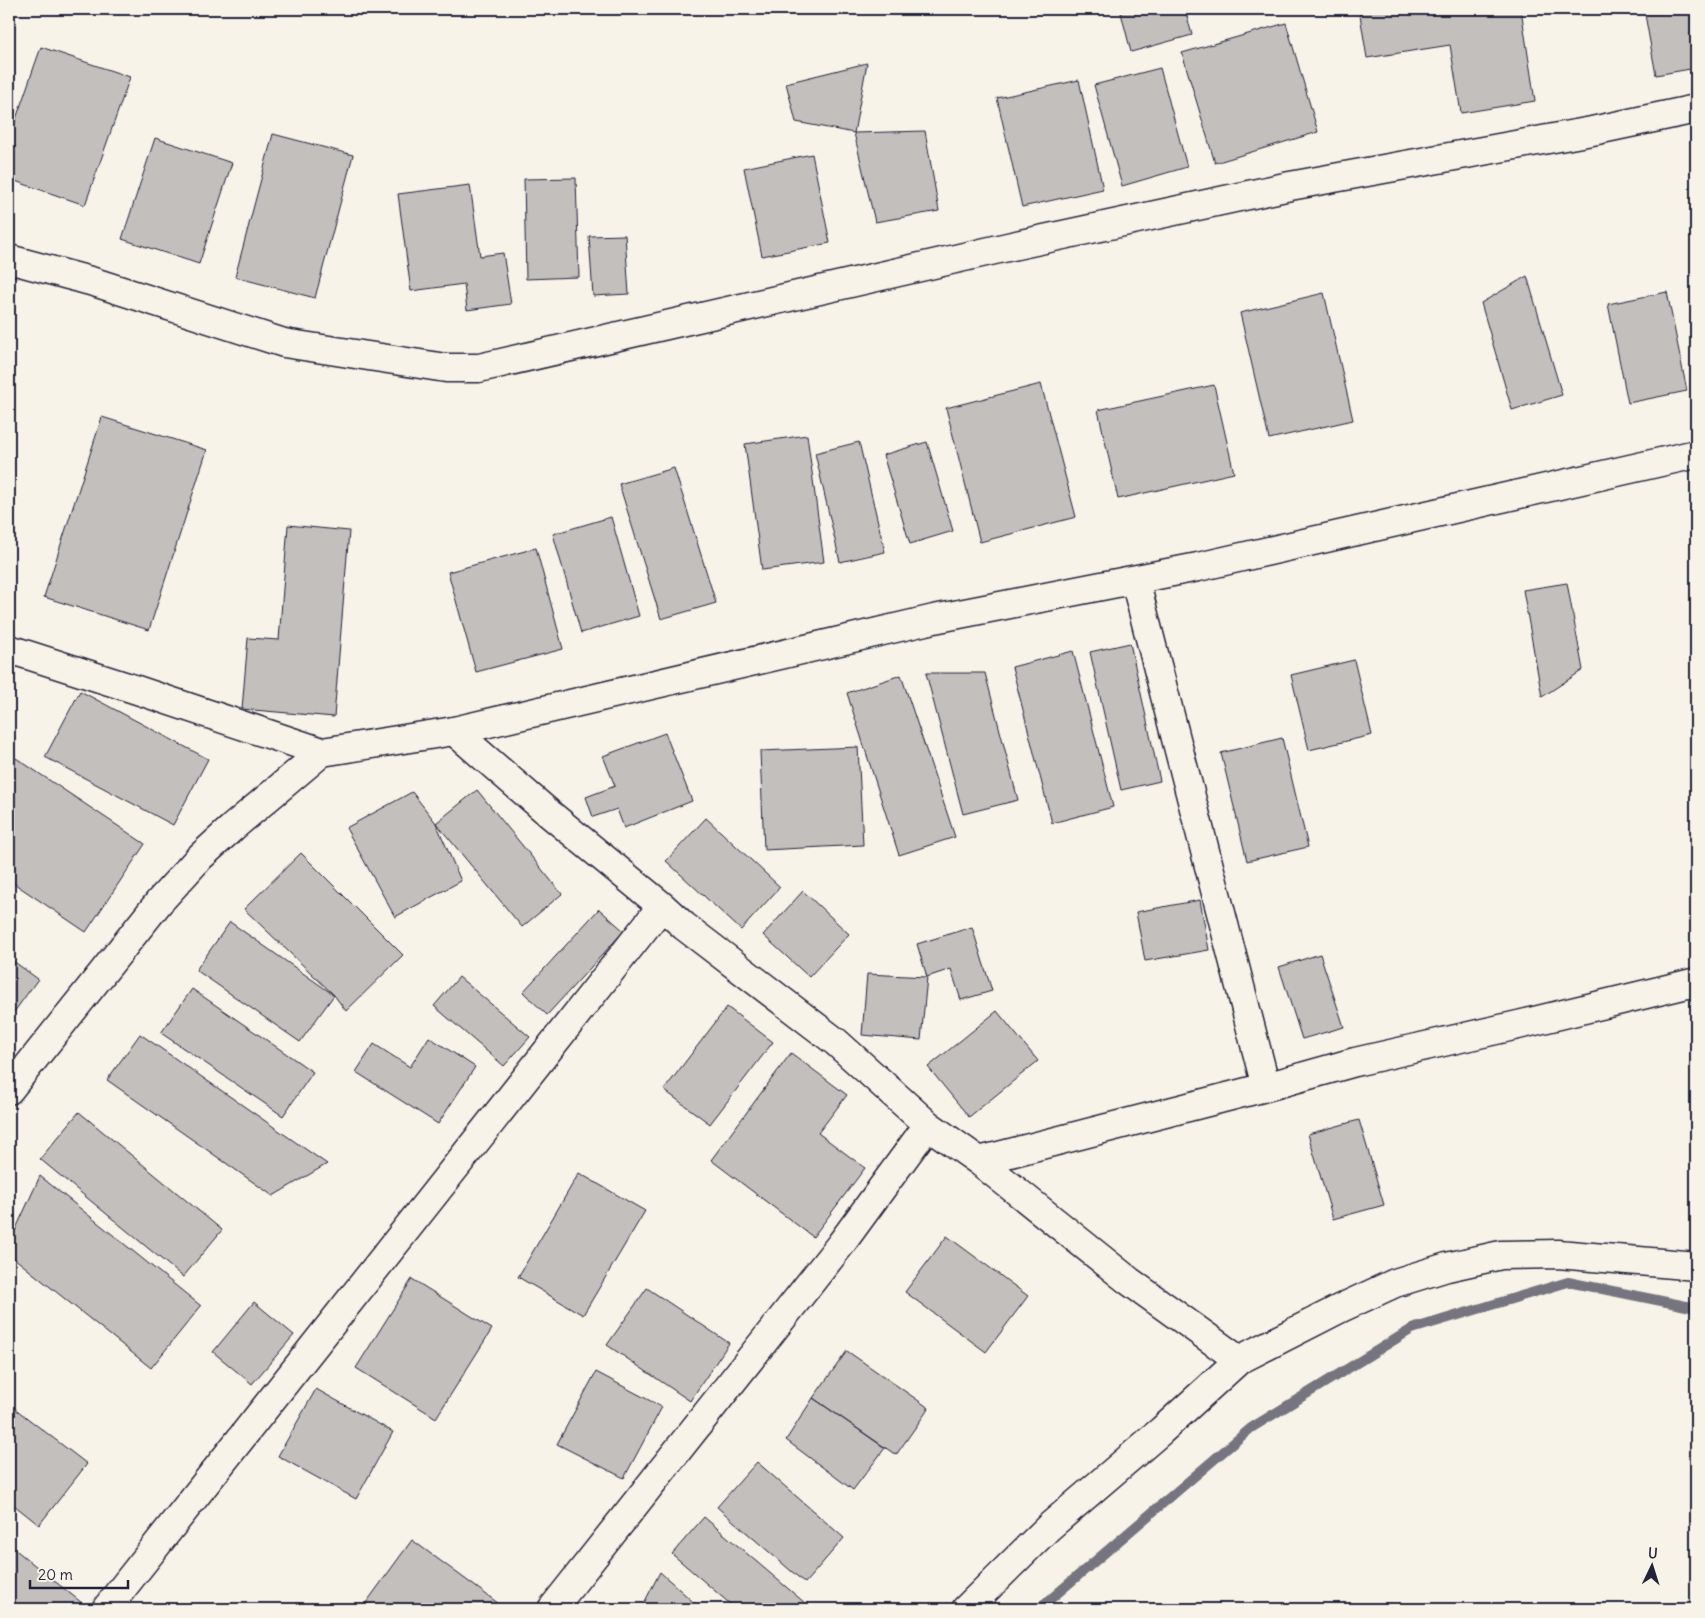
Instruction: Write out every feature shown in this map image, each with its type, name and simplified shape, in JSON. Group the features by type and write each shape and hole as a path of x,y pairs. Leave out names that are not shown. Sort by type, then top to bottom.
{"street":[{"path":"9,259 94,282 284,343 446,368 480,368 1003,248 1280,188 1592,131 1696,109"},
{"path":"9,650 137,690 322,752 454,731 934,619 1135,580 1696,454"},
{"path":"1135,580 1266,1087"},
{"path":"454,731 684,926 836,1042 928,1125 979,1161 1129,1281 1239,1360"},
{"path":"9,1090 159,902 199,858 322,752"},
{"path":"106,1609 662,906"},
{"path":"979,1161 1266,1087 1355,1062 1696,982"},
{"path":"552,1609 840,1244 928,1125"},
{"path":"966,1609 1049,1527 1161,1431 1239,1360 1341,1308 1395,1283 1447,1267 1500,1255 1558,1254 1696,1266"}],"building":[{"path":"1120,9 1185,9 1192,35 1131,52"},
{"path":"1359,9 1521,9 1535,101 1461,113 1450,45 1367,58"},
{"path":"1644,9 1696,9 1696,68 1656,75"},
{"path":"1286,23 1318,132 1215,163 1182,53"},
{"path":"41,47 130,77 85,205 9,179 9,139"},
{"path":"867,63 854,133 796,122 786,83"},
{"path":"1160,68 1187,167 1122,186 1094,85"},
{"path":"1079,80 1103,189 1022,207 997,98"},
{"path":"925,131 939,211 875,222 854,133"},
{"path":"273,134 353,155 315,298 235,277"},
{"path":"155,138 232,163 199,264 122,239"},
{"path":"812,154 830,243 762,256 744,168"},
{"path":"576,178 579,277 526,279 524,179"},
{"path":"470,185 480,256 503,253 511,304 467,310 464,284 411,291 398,194"},
{"path":"625,235 629,294 593,296 589,236"},
{"path":"1527,276 1562,395 1512,410 1481,303"},
{"path":"1667,292 1687,391 1628,403 1608,304"},
{"path":"1324,293 1353,420 1269,439 1240,313"},
{"path":"1041,384 1076,517 980,542 946,408"},
{"path":"1214,385 1234,473 1118,499 1098,410"},
{"path":"102,417 207,450 149,630 44,597"},
{"path":"807,435 824,562 762,570 745,444"},
{"path":"859,442 885,552 840,562 815,453"},
{"path":"927,442 953,531 910,544 883,455"},
{"path":"674,468 716,603 661,619 619,484"},
{"path":"611,517 639,616 581,633 553,534"},
{"path":"288,525 349,531 334,717 242,709 248,638 279,640"},
{"path":"536,548 563,649 476,672 448,572"},
{"path":"1567,583 1583,670 1542,697 1523,590"},
{"path":"1130,643 1160,781 1121,790 1090,652"},
{"path":"1073,651 1113,807 1052,823 1012,667"},
{"path":"1354,660 1372,735 1309,750 1291,675"},
{"path":"926,673 985,673 1018,800 963,814"},
{"path":"901,675 955,837 899,855 847,693"},
{"path":"80,691 208,759 173,825 45,757"},
{"path":"665,733 692,801 624,828 617,809 593,817 586,797 615,786 603,756"},
{"path":"1282,738 1308,847 1247,861 1221,753"},
{"path":"858,747 863,845 764,850 760,751"},
{"path":"16,758 145,844 86,932 9,880 9,769"},
{"path":"477,790 562,894 522,927 436,823"},
{"path":"412,792 436,823 461,881 395,917 346,828"},
{"path":"706,818 780,887 741,930 666,861"},
{"path":"301,853 403,955 346,1011 334,995 244,909"},
{"path":"803,891 849,934 809,977 763,935"},
{"path":"1200,900 1209,950 1145,961 1136,912"},
{"path":"599,909 624,931 547,1015 523,992"},
{"path":"230,922 334,995 300,1042 196,970"},
{"path":"972,927 992,991 961,1000 951,969 927,977 917,944"},
{"path":"1320,954 1344,1027 1302,1039 1279,967"},
{"path":"9,958 38,979 9,1019"},
{"path":"867,974 927,977 921,1040 862,1035"},
{"path":"459,977 530,1037 504,1066 434,1006"},
{"path":"192,989 313,1072 283,1116 161,1033"},
{"path":"727,1007 773,1042 710,1124 664,1090"},
{"path":"997,1011 1038,1061 969,1117 928,1067"},
{"path":"140,1034 327,1164 273,1196 107,1080"},
{"path":"429,1037 475,1067 438,1124 356,1072 374,1044 410,1067"},
{"path":"791,1053 847,1095 818,1133 865,1168 813,1237 711,1160"},
{"path":"79,1112 222,1230 183,1277 40,1159"},
{"path":"1359,1120 1384,1205 1333,1219 1308,1134"},
{"path":"579,1173 645,1211 583,1315 518,1277"},
{"path":"40,1176 201,1306 151,1368 9,1254 9,1244"},
{"path":"947,1236 1028,1296 986,1352 905,1292"},
{"path":"412,1279 492,1329 436,1418 356,1368"},
{"path":"647,1288 729,1343 690,1401 607,1345"},
{"path":"254,1302 294,1335 252,1384 213,1352"},
{"path":"847,1351 929,1408 896,1455 813,1398"},
{"path":"596,1372 662,1407 624,1478 557,1444"},
{"path":"316,1389 393,1432 356,1499 278,1456"},
{"path":"813,1398 885,1448 853,1490 786,1440"},
{"path":"9,1404 87,1464 39,1525 9,1501"},
{"path":"757,1462 844,1538 805,1583 717,1507"},
{"path":"704,1517 812,1609 736,1609 672,1554"},
{"path":"412,1540 506,1609 375,1609 366,1603"},
{"path":"12,1547 87,1607 86,1609 9,1609 9,1551"},
{"path":"660,1572 701,1609 641,1609"}],"waterway":[{"path":"1039,1609 1251,1428 1412,1329 1568,1282 1696,1308"}]}
